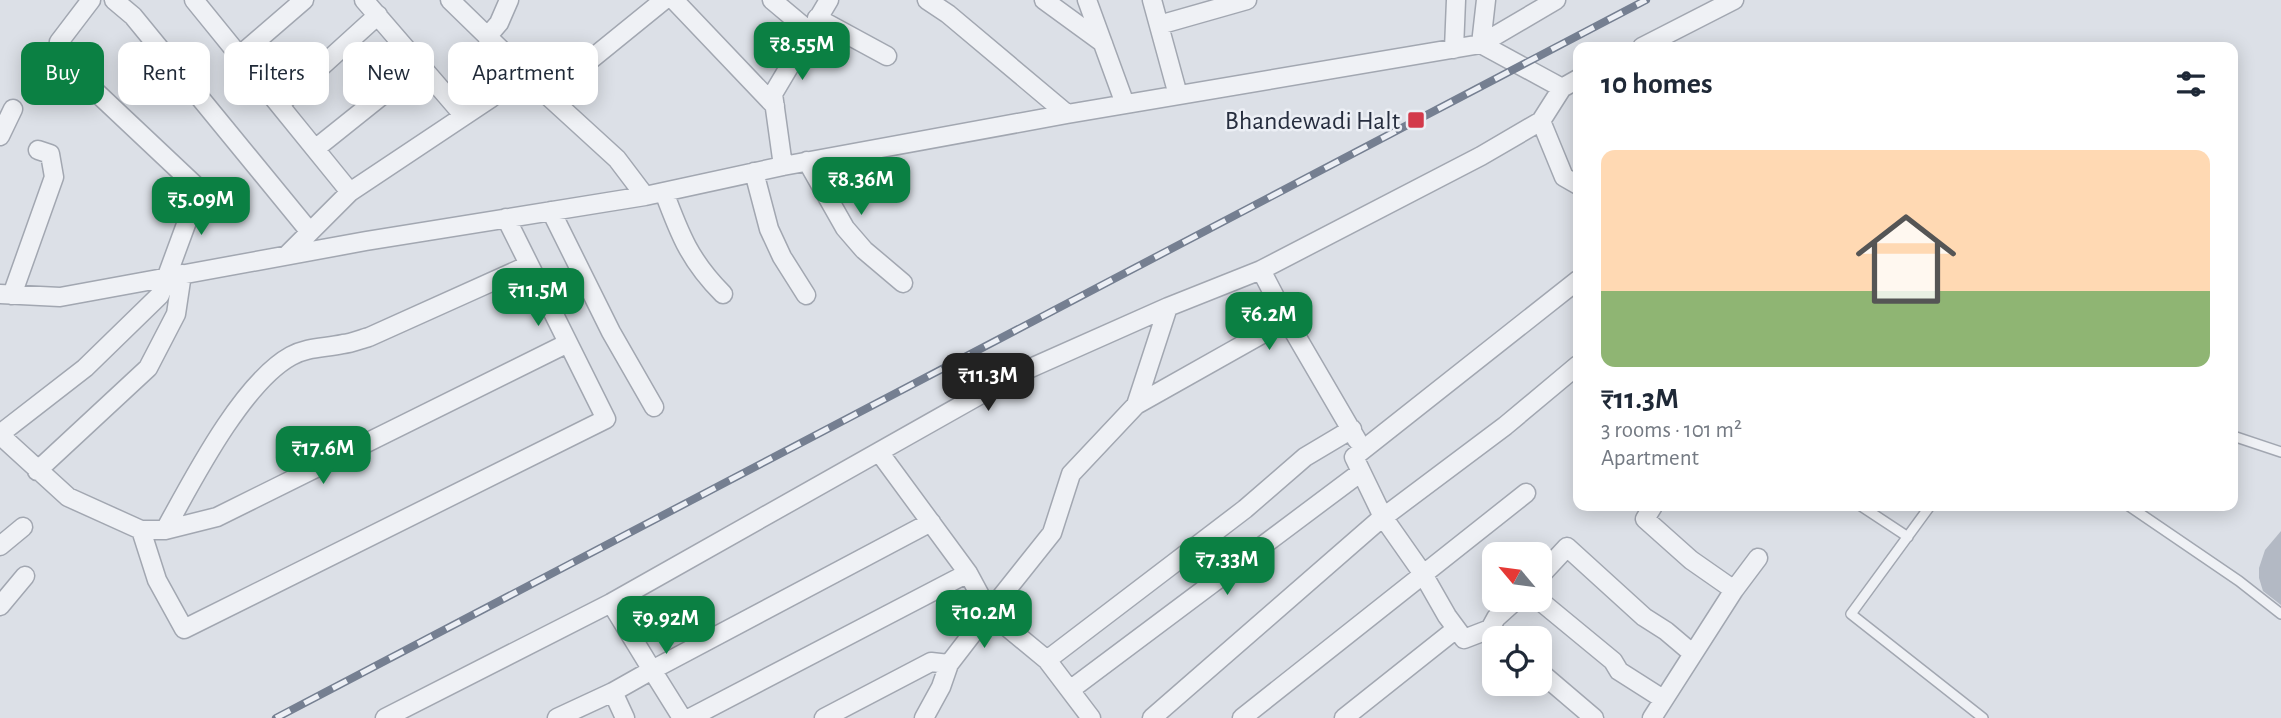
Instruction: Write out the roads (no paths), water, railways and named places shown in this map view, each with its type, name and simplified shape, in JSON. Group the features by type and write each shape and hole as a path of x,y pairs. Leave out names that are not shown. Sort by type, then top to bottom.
{"street":[{"path":"91,0 59,42 78,75 198,189 173,276 160,295 85,368 0,434 68,497 141,530 165,530 217,517 568,343"},
{"path":"114,0 134,16 310,232"},
{"path":"255,42 304,0"},
{"path":"365,0 401,42"},
{"path":"450,0 492,42"},
{"path":"487,37 499,23 509,0"},
{"path":"598,53 664,0"},
{"path":"674,0 775,106"},
{"path":"772,0 813,25 887,56"},
{"path":"783,166 774,94 829,0"},
{"path":"928,0 1067,114"},
{"path":"1044,0 1103,43"},
{"path":"1087,0 1125,104"},
{"path":"1152,0 1178,95"},
{"path":"1159,25 1247,0"},
{"path":"1454,49 1456,0"},
{"path":"1481,44 1486,0"},
{"path":"38,150 50,154 54,177 6,294 60,297 287,255 645,196 807,161 1067,114 1481,44 1556,0"},
{"path":"1652,42 1734,0"},
{"path":"204,4 230,42"},
{"path":"329,60 378,15"},
{"path":"1481,44 1562,88"},
{"path":"434,81 464,116"},
{"path":"386,718 410,713 1015,375 1168,307 1261,270 1481,156 1541,121 1562,88 1573,82"},
{"path":"281,105 350,192"},
{"path":"315,149 370,105"},
{"path":"287,255 350,192 480,105"},
{"path":"559,105 617,159 645,196"},
{"path":"0,136 13,109"},
{"path":"1541,121 1564,177 1573,182"},
{"path":"807,161 845,228 864,250 903,283"},
{"path":"754,172 769,229 782,257 806,295"},
{"path":"664,192 682,240 694,260 723,294"},
{"path":"551,211 577,268 654,407"},
{"path":"141,530 157,580 184,629 606,419 506,218"},
{"path":"165,530 200,467 240,406 264,376 291,356 316,347 369,337 529,265"},
{"path":"1261,270 1362,450"},
{"path":"37,471 148,368 176,314 173,276"},
{"path":"1482,636 1464,639 1456,629 1423,573 1383,517 1353,457 1573,284"},
{"path":"1136,404 1168,307"},
{"path":"924,718 941,687 949,664 1052,533 1072,474 1136,404 1287,320"},
{"path":"1152,718 1383,517 1505,425 1573,369"},
{"path":"1047,660 1245,509 1305,457 1352,429"},
{"path":"879,452 968,573 989,612 1047,660 1091,718"},
{"path":"1070,690 1361,472"},
{"path":"1242,718 1526,493"},
{"path":"1650,511 1645,519 1691,560 1734,590"},
{"path":"557,718 613,692 931,522"},
{"path":"0,546 23,527"},
{"path":"1552,563 1567,547 1644,617 1692,653"},
{"path":"1652,718 1692,653 1758,558"},
{"path":"690,718 968,573"},
{"path":"0,606 25,576"},
{"path":"611,603 682,718"},
{"path":"1552,611 1613,661 1619,671 1663,699"},
{"path":"1344,718 1456,629"},
{"path":"824,718 931,662 949,664"},
{"path":"1552,682 1594,718"},
{"path":"613,692 625,718"}],"lane":[{"path":"2238,438 2281,452"},
{"path":"1869,511 1908,537"},
{"path":"1926,511 1851,614 1983,718"},
{"path":"2136,511 2281,614"}],"railway":[{"path":"276,718 1646,0"}],"place":[{"name":"Bhandewadi Halt","path":"1416,120"}]}
